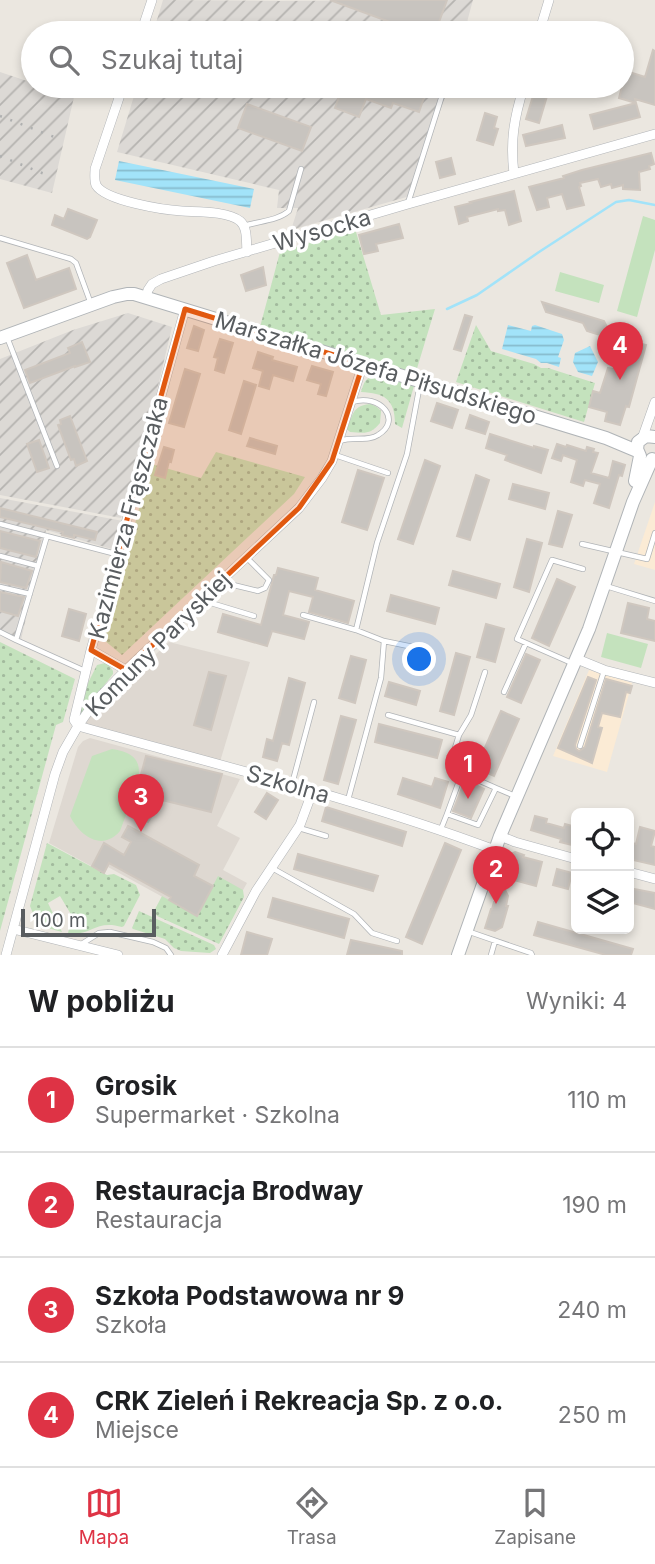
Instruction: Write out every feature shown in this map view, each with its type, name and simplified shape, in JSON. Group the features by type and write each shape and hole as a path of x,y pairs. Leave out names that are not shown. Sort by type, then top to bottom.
{"street":[{"path":"145,21 152,0"},
{"path":"543,21 549,0"},
{"path":"119,98 94,177 101,191 161,209 228,215 239,219 244,226 247,252"},
{"path":"514,174 513,131 520,98"},
{"name":"Wysocka","path":"146,297 152,284 161,279 408,204 655,134"},
{"path":"3,337 127,294 146,297"},
{"name":"Marszałka Józefa Piłsudskiego","path":"146,297 606,438"},
{"name":"Kazimierza Frąszczaka","path":"78,726 74,720 91,650 185,309"},
{"name":"Komuny Paryskiej","path":"6,955 55,774 63,752 78,726 94,703 126,670 299,508 325,474 334,455 363,364"},
{"path":"646,456 637,444 646,437 655,402"},
{"path":"606,438 646,437"},
{"path":"606,438 646,456"},
{"path":"458,955 500,836 576,662 605,586 646,456"},
{"path":"91,650 126,670"},
{"path":"576,662 655,683"},
{"name":"Szkolna","path":"78,726 313,790 495,850"},
{"path":"222,955 256,891 298,827 313,790"},
{"path":"500,836 571,858"},
{"path":"634,874 655,879"},
{"path":"13,929 118,955"}],"lane":[{"path":"408,204 441,98"},
{"path":"244,226 283,216 289,211 301,169"},
{"path":"0,239 71,259 76,263 91,305"},
{"path":"3,337 57,466"},
{"path":"356,630 377,543 407,454 421,382"},
{"path":"340,441 348,438 373,438 386,426 388,415 380,404 363,399 352,402"},
{"path":"334,455 388,472"},
{"path":"0,524 117,554"},
{"path":"582,544 647,559 655,533"},
{"path":"16,640 47,536"},
{"path":"0,556 38,566"},
{"path":"220,582 258,591 265,588 269,580 246,557"},
{"path":"576,662 517,639 552,560 583,569"},
{"path":"605,586 655,601"},
{"path":"0,587 30,594"},
{"path":"200,600 254,616"},
{"path":"303,615 423,649"},
{"path":"0,632 86,672"},
{"path":"348,801 381,678 384,640"},
{"path":"504,692 526,643"},
{"path":"580,746 604,670"},
{"path":"441,830 462,773 455,748 471,715 485,672"},
{"path":"292,785 314,702"},
{"path":"388,715 459,735"},
{"path":"462,773 517,796"},
{"path":"447,814 478,825 496,788"},
{"path":"298,827 326,836"},
{"path":"271,867 354,914 372,933 397,941"},
{"path":"466,931 532,955"},
{"path":"80,945 99,933 110,932 153,942 166,948 171,955"},
{"path":"491,955 495,941"}],"highlighted area":[{"path":"185,309 363,364 332,461 299,508 126,670 91,650"}],"shaded area":[{"path":"163,0 473,0 467,21 157,21"},
{"path":"0,72 21,79 21,98 74,98 52,193 0,179"},
{"path":"133,98 445,98 410,196 291,230 298,208 277,208 279,190 117,152"},
{"path":"128,313 172,327 151,416 121,518 0,495 0,359 73,330"},
{"path":"0,498 123,521 115,550 46,530 21,640 0,632"},
{"path":"655,502 655,570 634,564"},
{"path":"169,642 250,662 219,765 78,726"},
{"path":"589,670 632,683 607,772 553,756"},
{"path":"90,738 240,779 217,826 240,838 223,870 247,883 221,929 108,867 104,873 49,843 78,747"}],"green space":[{"path":"643,216 655,220 655,250 637,317 617,311"},
{"path":"351,230 356,232 381,315 435,309 415,375 260,327 280,252"},
{"path":"560,272 604,285 599,303 555,291"},
{"path":"476,325 491,351 595,383 584,422 456,382"},
{"path":"378,375 414,386 402,428 395,424 393,409 387,399 361,392 366,380"},
{"path":"371,404 381,411 380,423 367,432 350,432 347,429 354,411 360,406"},
{"path":"216,452 305,477 294,494 122,655 104,640 151,464 201,478"},
{"path":"607,633 648,644 641,668 601,657"},
{"path":"0,642 75,679 63,722 56,725 0,931"},
{"path":"105,663 113,674 79,715 88,683 97,665"},
{"path":"112,749 131,755 139,766 139,774 120,831 113,837 99,841 85,835 70,816 92,756"},
{"path":"47,843 107,875 114,874 136,885 140,895 124,926 105,925 82,933 68,933 72,916 60,896 48,903 62,932 45,927 38,921 30,906"},
{"path":"218,876 243,890 244,897 219,944 157,916 154,911 162,896 197,916"},
{"path":"139,911 214,945 216,949 210,953 181,951 165,939 133,929"}],"water":[{"path":"119,161 254,189 250,208 115,180"},
{"path":"508,325 531,331 535,325 562,334 564,340 558,357 561,358 559,367 502,349"},
{"path":"590,346 598,362 592,376 578,372 573,362 575,353"}],"building":[{"path":"330,0 447,0 439,21 387,21"},
{"path":"653,50 655,105 619,98 634,98 634,74 645,77"},
{"path":"339,98 424,98 419,112 393,103 391,108 366,99 359,117 335,108"},
{"path":"532,98 546,98 539,123 526,119"},
{"path":"636,103 640,117 594,129 590,115"},
{"path":"247,104 311,127 302,151 238,128"},
{"path":"485,113 497,117 494,128 498,129 493,145 477,140"},
{"path":"562,125 565,138 526,146 523,135"},
{"path":"651,153 654,164 649,166 650,169 639,172 640,190 623,189 623,185 612,188 611,184 601,187 598,179 580,183 584,205 567,209 562,194 547,198 549,207 537,210 529,187 564,178 563,176 582,170"},
{"path":"451,158 455,174 440,178 436,162"},
{"path":"514,191 521,221 509,225 505,210 498,209 467,217 468,221 459,224 455,207"},
{"path":"68,209 97,220 90,237 87,239 52,225 55,215 64,219"},
{"path":"399,224 403,238 376,244 378,251 364,254 359,235"},
{"path":"27,255 36,280 69,268 76,289 24,308 7,263"},
{"path":"263,267 266,285 246,291 241,275"},
{"path":"542,302 604,321 613,339 587,331 583,323 546,312"},
{"path":"465,315 472,317 461,351 454,349"},
{"path":"194,326 204,330 198,351 187,348"},
{"path":"220,339 233,343 224,373 215,370 218,358 214,357"},
{"path":"629,341 646,345 629,407 626,406 620,425 605,421 607,412 589,407 593,391 600,393 608,368 621,371"},
{"path":"82,342 90,362 30,383 25,370 70,353 68,348"},
{"path":"258,352 273,357 272,360 297,367 293,381 273,375 269,389 259,386 263,371 253,368"},
{"path":"312,366 333,372 326,396 318,394 321,384 307,380"},
{"path":"185,369 200,374 184,427 169,423"},
{"path":"244,381 256,385 241,434 229,430"},
{"path":"437,403 458,410 452,428 431,421"},
{"path":"470,415 489,422 485,434 466,428"},
{"path":"70,416 87,461 76,466 74,459 71,460 58,425 61,424 60,420"},
{"path":"490,434 548,450 541,473 505,460 507,455 486,448"},
{"path":"250,438 277,446 275,454 247,446"},
{"path":"39,440 49,468 37,472 27,444"},
{"path":"557,444 586,451 587,447 594,449 593,452 598,453 591,473 609,478 613,461 625,465 622,476 619,475 609,508 594,503 600,484 585,480 583,486 571,482 577,460 563,455 561,461 552,458"},
{"path":"164,447 174,450 165,478 155,475"},
{"path":"425,460 440,466 413,544 398,539"},
{"path":"358,470 384,478 367,530 342,522"},
{"path":"476,475 489,480 470,540 457,536"},
{"path":"513,484 549,493 545,509 509,499"},
{"path":"0,508 97,532 95,540 74,535 74,538 62,535 63,532 0,517"},
{"path":"558,511 572,515 562,547 549,544"},
{"path":"0,531 40,541 36,557 0,548"},
{"path":"527,539 542,543 529,592 514,587"},
{"path":"1,562 32,571 26,588 0,582"},
{"path":"278,568 318,578 315,590 354,601 348,623 309,612 313,597 289,591 283,615 309,622 304,639 272,631 267,646 218,632 223,614 261,625"},
{"path":"453,571 500,584 496,598 449,585"},
{"path":"557,579 575,587 549,646 532,638"},
{"path":"0,592 24,597 18,616 0,611"},
{"path":"391,595 439,608 435,624 387,611"},
{"path":"628,603 649,608 647,619 655,621 655,641 621,633"},
{"path":"69,609 86,614 79,641 62,636"},
{"path":"486,624 504,629 495,662 477,657"},
{"path":"456,653 470,657 454,715 440,711"},
{"path":"526,654 540,660 521,703 507,697"},
{"path":"351,656 366,660 355,703 339,698"},
{"path":"209,672 226,676 211,730 194,725"},
{"path":"588,677 596,680 575,745 579,751 585,747 606,679 632,686 630,693 626,692 620,717 602,713 598,727 602,728 592,763 558,748"},
{"path":"289,678 305,683 289,745 282,743 277,761 263,757 267,739 273,741"},
{"path":"389,682 420,691 416,705 385,696"},
{"path":"501,711 519,719 494,776 476,768"},
{"path":"341,716 356,720 338,784 324,780"},
{"path":"379,724 442,740 437,758 375,742"},
{"path":"146,756 222,774 211,812 162,800 148,822 131,812"},
{"path":"403,778 432,787 435,778 448,782 440,808 398,794"},
{"path":"465,780 484,789 471,818 453,811"},
{"path":"267,793 278,800 266,819 255,812"},
{"path":"326,807 406,832 402,846 322,821"},
{"path":"535,816 547,819 546,823 564,828 565,824 571,826 571,845 560,842 561,839 531,830"},
{"path":"128,826 199,865 194,876 213,886 197,916 169,900 171,897 109,863 104,873 92,866 104,843 124,855 131,842 122,837"},
{"path":"640,827 655,831 651,846 655,847 655,865 634,860"},
{"path":"445,843 461,850 422,944 406,937"},
{"path":"515,852 542,862 536,886 514,880 506,884 504,874 511,854"},
{"path":"298,854 378,876 373,891 294,869"},
{"path":"557,869 571,873 568,889 553,885"},
{"path":"634,889 655,893 655,909 634,903"},
{"path":"505,890 508,906 502,927 495,931 485,928 498,893"},
{"path":"273,898 349,919 344,938 268,917"},
{"path":"538,922 571,931 571,934 580,934 633,949 631,955 606,955 534,935"},
{"path":"247,932 272,939 267,955 241,955"},
{"path":"351,940 402,951 402,955 347,955"}],"waterway":[{"path":"447,309 477,295 616,202 629,200 655,205"}],"railway":[{"path":"0,116 57,138"},
{"path":"0,156 47,175"}],"place":[{"name":"CRK Zieleń i Rekreacja Sp. z o.o.","path":"620,380"},
{"name":"Grosik","path":"468,799"},
{"name":"Szkoła Podstawowa nr 9","path":"141,832"},
{"name":"Restauracja Brodway","path":"496,904"}]}
